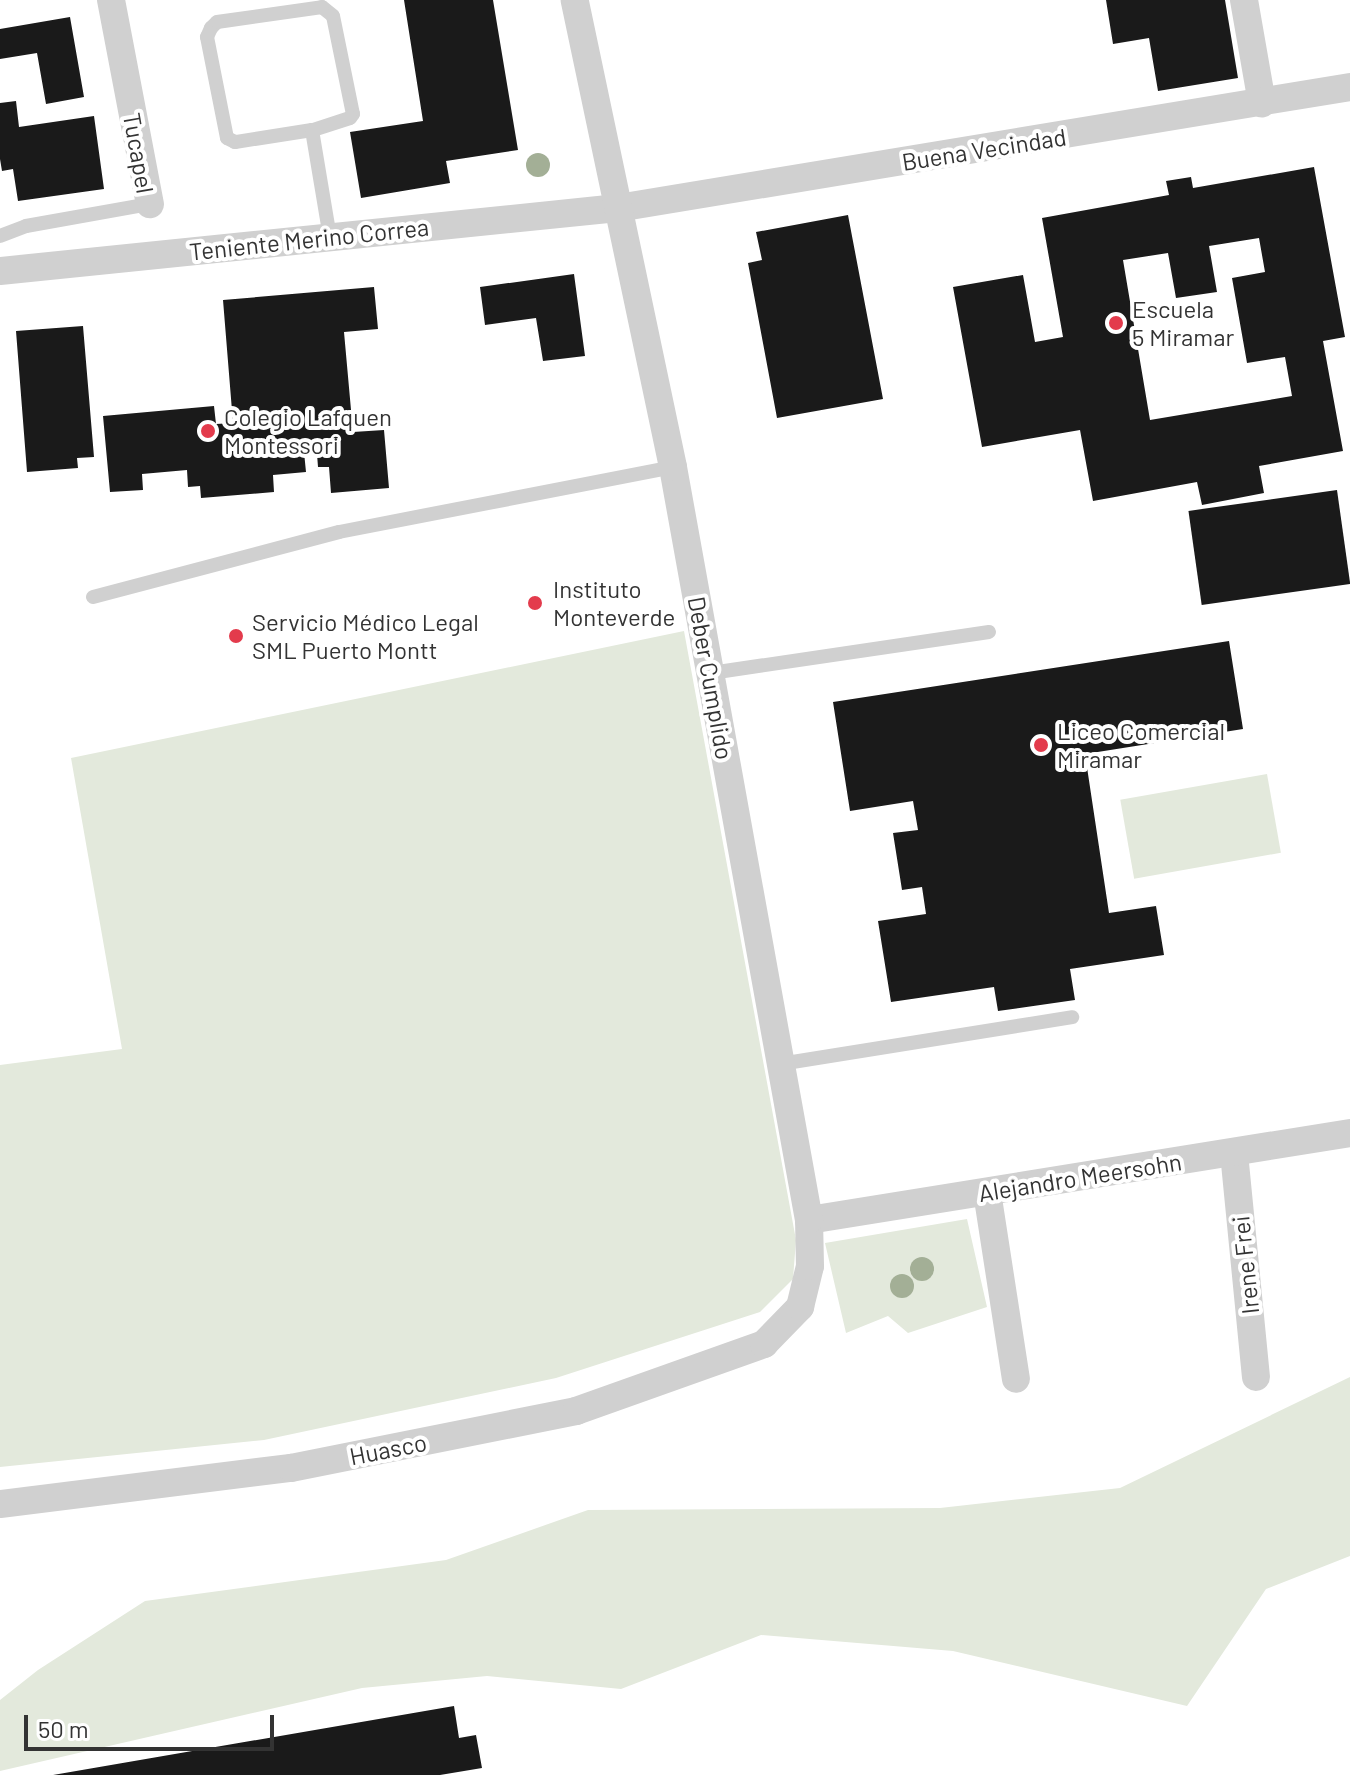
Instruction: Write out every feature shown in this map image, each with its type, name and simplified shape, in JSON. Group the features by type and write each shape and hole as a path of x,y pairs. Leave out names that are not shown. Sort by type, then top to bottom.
{"street":[{"name":"Tucapel","path":"111,0 150,204"},
{"path":"1244,0 1262,103"},
{"name":"Deber Cumplido","path":"581,3 618,208 673,467 809,1220 810,1266 800,1307 764,1344"},
{"name":"Buena Vecindad","path":"618,208 1350,87"},
{"name":"Teniente Merino Correa","path":"0,271 618,208"},
{"name":"Alejandro Meersohn","path":"809,1220 1350,1133"},
{"name":"Irene Frei","path":"1234,1153 1256,1377"},
{"path":"987,1192 1016,1379"},
{"name":"Huasco","path":"0,1504 291,1468 576,1411 764,1344"}],"lane":[{"path":"322,7 329,11 353,114 345,122 312,130 235,142 227,138 207,37 217,22 322,7"},
{"path":"312,130 330,238"},
{"name":"Tucapel","path":"0,236 26,226 150,204"},
{"path":"93,597 339,532 673,467"},
{"path":"711,673 989,632"},
{"path":"780,1064 1072,1017"}],"shaded area":[{"path":"684,631 796,1240 793,1279 760,1312 556,1378 264,1440 0,1467 0,1065 122,1049 71,758"},
{"path":"1267,774 1281,853 1134,879 1120,800"},
{"path":"967,1219 987,1307 908,1333 888,1316 846,1333 825,1243"},
{"path":"1350,1377 1350,1556 1266,1589 1187,1706 953,1651 761,1635 621,1689 487,1676 362,1688 0,1771 0,1700 38,1670 145,1601 446,1560 588,1510 940,1508 1120,1488"}],"building":[{"path":"404,0 493,0 518,150 446,161 450,183 361,198 350,132 423,121"},
{"path":"1106,0 1225,0 1238,78 1158,91 1149,38 1113,44"},
{"path":"70,17 84,97 46,104 37,53 0,59 0,29"},
{"path":"16,101 19,127 94,116 104,189 18,201 13,169 2,171 0,159 0,103"},
{"path":"1314,167 1345,337 1323,341 1343,451 1259,466 1264,493 1202,505 1197,482 1093,501 1080,430 982,447 953,287 1023,275 1035,342 1063,337 1042,218 1169,195 1166,181 1191,177 1193,188","holes":["1259,238 1265,272 1232,278 1247,363 1285,357 1292,396 1150,420 1123,260 1168,253 1176,298 1217,292 1209,246"]},
{"path":"848,215 883,399 777,418 748,263 762,260 756,232"},
{"path":"574,274 585,356 543,361 536,318 485,325 480,287"},
{"path":"374,287 378,329 344,332 353,432 384,430 389,488 331,493 329,467 318,467 316,441 303,442 306,472 273,475 274,492 201,498 200,486 188,487 187,470 142,474 143,490 110,492 103,416 214,406 216,424 233,423 223,300"},
{"path":"83,326 94,457 77,458 78,468 27,472 16,331"},
{"path":"1337,490 1350,584 1202,605 1188,511"},
{"path":"1229,641 1243,729 1085,754 1109,913 1156,906 1164,955 1070,969 1075,1000 998,1011 994,987 891,1002 878,921 926,914 922,887 902,890 893,833 918,830 913,801 850,811 833,702"},
{"path":"454,1706 459,1738 476,1735 482,1768 440,1775 53,1775"}],"place":[{"name":"Escuela 5 Miramar","path":"1116,323"},
{"name":"Colegio Lafquen Montessori","path":"208,431"},
{"name":"Instituto Monteverde","path":"535,603"},
{"name":"Servicio Médico Legal SML Puerto Montt","path":"236,636"},
{"name":"Liceo Comercial Miramar","path":"1041,745"}]}
